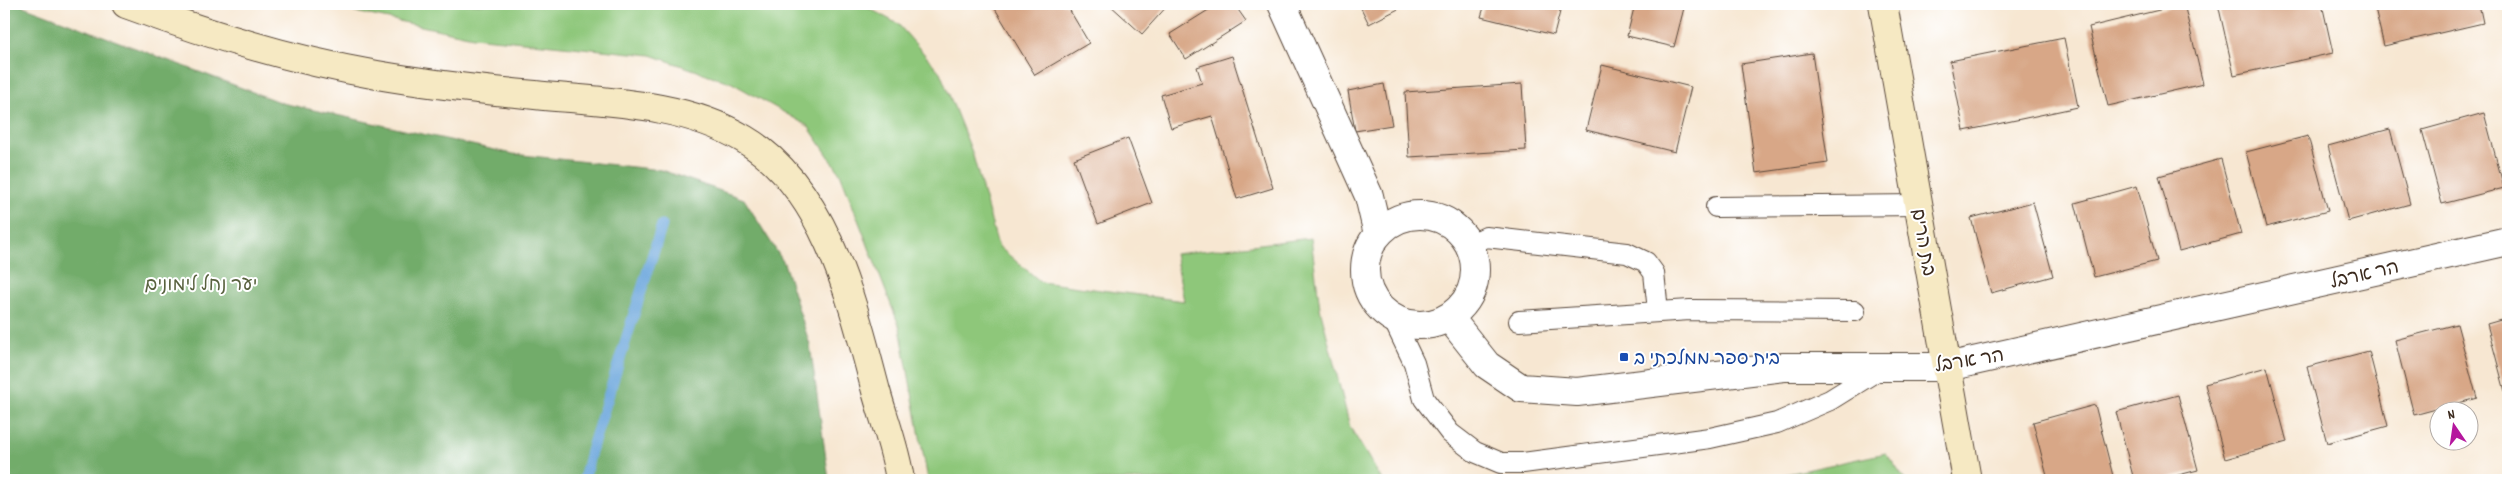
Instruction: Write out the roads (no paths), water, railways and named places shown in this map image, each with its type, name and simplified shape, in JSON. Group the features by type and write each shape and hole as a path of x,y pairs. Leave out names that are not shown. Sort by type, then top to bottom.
{"main road":[{"path":"126,4 264,48 376,75 494,92 615,103 688,114 744,139 785,171 822,228 854,306 900,480"},
{"name":"בת הרים","path":"1884,4 1967,480"}],"street":[{"path":"1282,4 1369,196 1378,234"},
{"path":"1411,215 1442,219 1458,230 1470,245 1475,264 1475,277 1469,295 1458,311 1449,317 1431,324 1412,325 1393,319 1372,299 1365,281 1365,262 1368,250 1378,234 1393,221 1411,215"},
{"name":"הר ארבל","path":"1449,317 1487,365 1521,388 1577,392 1784,366 1947,367 2508,241"}],"lane":[{"path":"1716,207 1919,205"},
{"path":"1470,245 1486,237 1627,253 1646,262 1654,273 1658,311"},
{"path":"1519,321 1658,311 1855,311"},
{"path":"1393,319 1414,363 1424,398 1450,433 1475,452 1501,463 1523,463 1710,438 1777,423 1830,400 1885,366"}],"waterway":[{"path":"584,480 591,451 662,225"}],"place":[{"name":"בית ספר ממלכתי ב","path":"1624,357"}],"park label":[{"name":"יער נחל לימונים","path":"201,283"}]}
